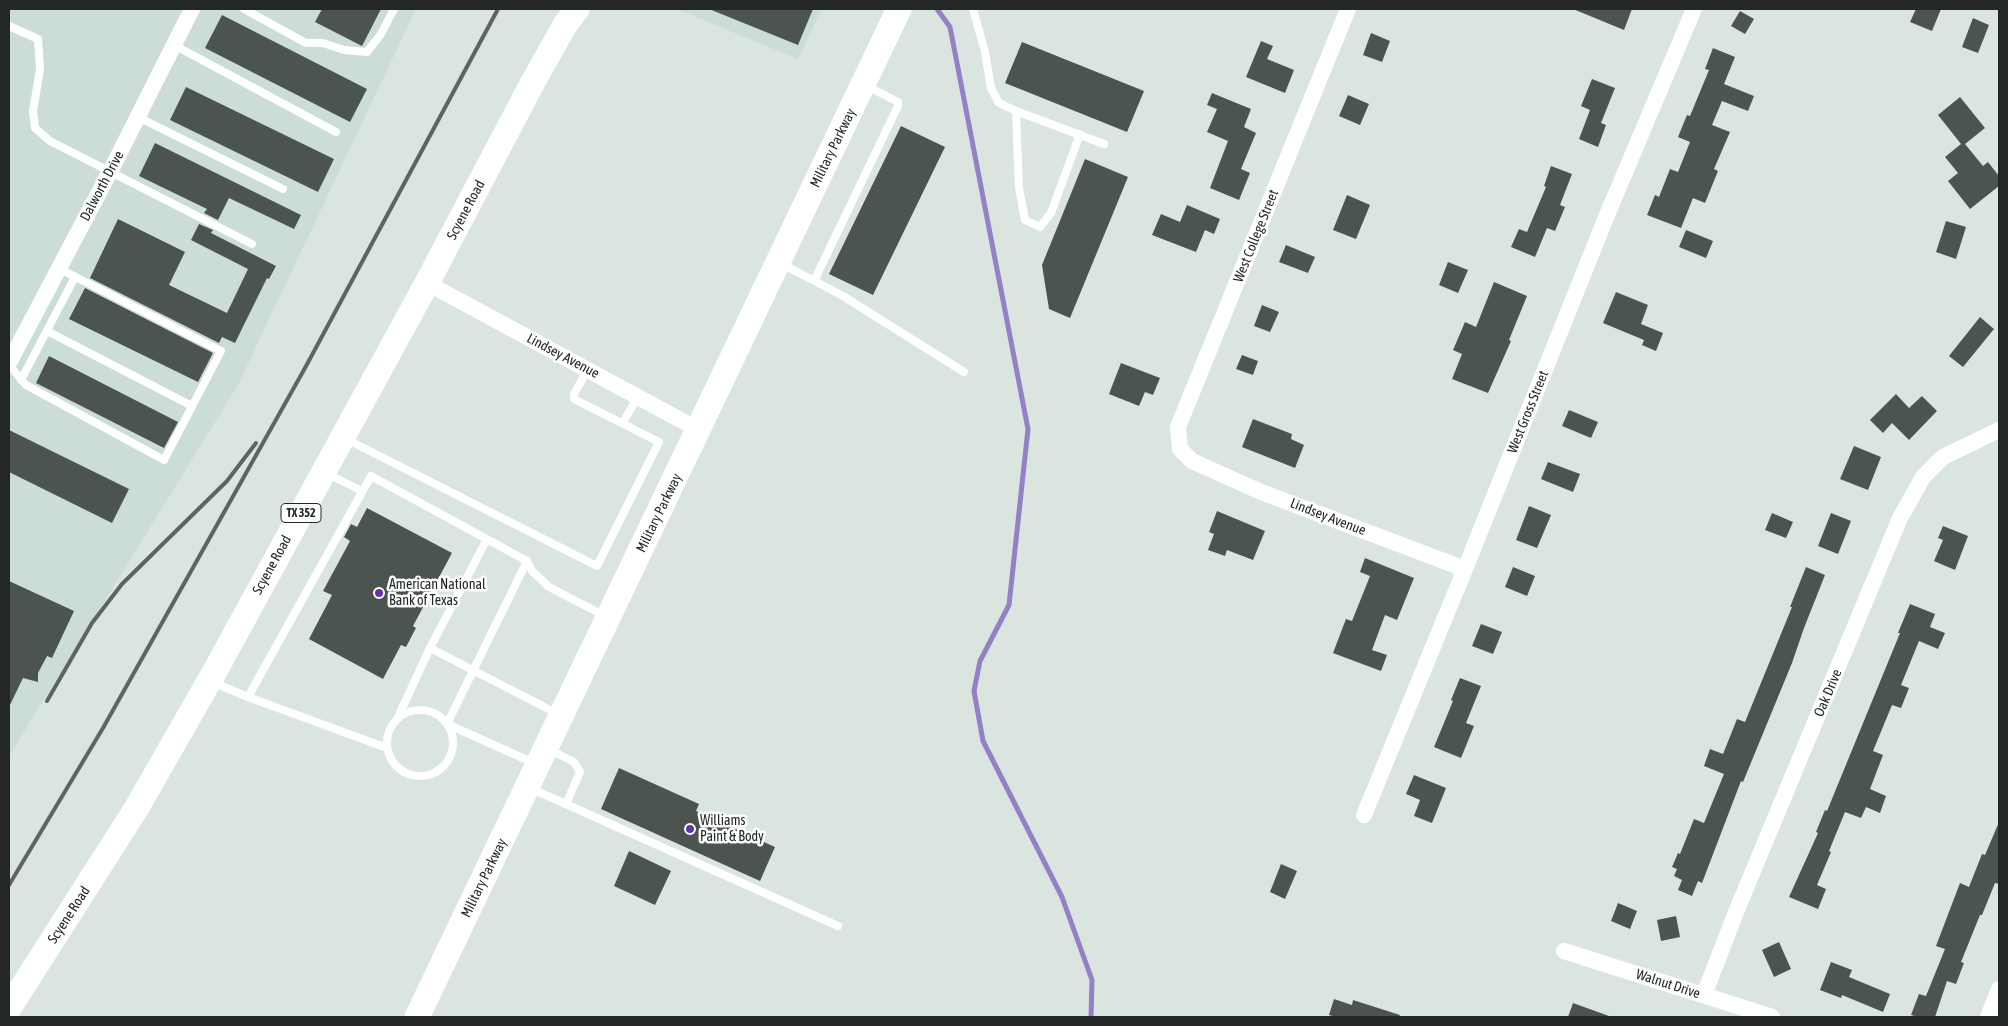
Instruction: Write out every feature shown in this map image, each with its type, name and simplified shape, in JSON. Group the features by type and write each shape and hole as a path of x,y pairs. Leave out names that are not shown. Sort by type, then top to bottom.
{"main road":[{"name":"Scyene Road","path":"9,1008 136,810 209,681 427,283 533,82 565,25 578,9"},
{"name":"Military Parkway","path":"418,1017 699,430 863,84 896,10"}],"street":[{"name":"Dalworth Drive","path":"9,364 192,9"},
{"name":"West College Street","path":"1192,461 1180,449 1178,427 1348,9"},
{"name":"West Gross Street","path":"1364,815 1607,215 1694,9"},
{"name":"Lindsey Avenue","path":"427,283 699,430"},
{"name":"Oak Drive","path":"1704,995 1736,912 1900,518 1923,477 1943,457 1999,430"},
{"name":"Lindsey Avenue","path":"1192,461 1260,492 1465,569"},
{"name":"Walnut Drive","path":"1564,951 1772,1017"},
{"path":"1988,1017 1999,989"}],"lane":[{"path":"244,9 306,43 323,43 344,50 367,52 381,34 394,9"},
{"path":"973,9 985,52 991,88 999,103 1104,144"},
{"path":"9,26 38,39 40,69 32,111 35,128 50,141 252,244"},
{"path":"174,45 336,132"},
{"path":"814,281 898,106 898,102 863,84"},
{"path":"1016,111 1019,188 1025,220 1040,227 1051,213 1080,134"},
{"path":"138,117 283,189"},
{"path":"778,262 843,296 964,372"},
{"path":"9,364 26,385 164,460 221,351 58,268"},
{"path":"22,380 75,277"},
{"path":"47,331 192,406"},
{"path":"342,437 597,566 659,444 658,440 574,399 574,394 588,369"},
{"path":"623,422 638,397"},
{"path":"323,471 362,491"},
{"path":"248,697 371,476 527,560 532,571 550,587 608,618"},
{"path":"397,719 406,712 417,710 429,711 439,716 447,724 452,734 452,751 444,766 434,773 419,776 404,773 390,758 387,738 390,728 397,719 430,648 487,539"},
{"path":"447,724 527,560"},
{"path":"430,648 562,716"},
{"path":"209,681 387,748"},
{"path":"447,724 537,767 566,804 838,926"},
{"path":"537,767 574,762 580,772 566,804"}],"shaded area":[{"path":"9,9 416,9 238,385 9,756"},
{"path":"676,9 822,9 798,59"}],"building":[{"path":"322,9 381,9 362,46 315,22"},
{"path":"709,9 813,9 798,45"},
{"path":"1573,9 1632,9 1624,30"},
{"path":"1916,9 1941,9 1932,31 1910,22"},
{"path":"1740,11 1754,19 1745,34 1731,26"},
{"path":"222,15 367,89 350,122 205,48"},
{"path":"1973,18 1989,25 1978,53 1962,47"},
{"path":"1371,33 1390,41 1382,62 1363,55"},
{"path":"1261,41 1273,46 1267,59 1294,70 1285,93 1246,77"},
{"path":"1022,42 1144,91 1127,132 1005,83"},
{"path":"1713,48 1735,57 1724,84 1754,96 1748,111 1722,101 1712,125 1730,132 1714,169 1718,171 1705,203 1693,198 1681,228 1647,215 1655,195 1659,197 1670,169 1678,172 1690,142 1678,137 1687,115 1690,116 1709,70 1705,69"},
{"path":"1592,79 1615,88 1601,123 1606,125 1598,147 1579,139 1590,110 1581,106"},
{"path":"186,87 334,159 318,192 170,120"},
{"path":"1212,93 1251,109 1244,127 1256,133 1241,169 1250,173 1239,200 1210,188 1228,141 1207,132 1217,109 1207,105"},
{"path":"1348,95 1369,104 1360,125 1339,116"},
{"path":"1960,97 1985,128 1965,144 1983,166 1988,162 1999,176 1999,186 1970,209 1948,181 1958,173 1945,157 1961,144 1938,115"},
{"path":"901,126 945,147 873,295 829,274"},
{"path":"155,143 301,215 294,229 229,198 218,220 204,213 207,209 139,176"},
{"path":"1085,159 1128,177 1070,318 1049,309 1042,265"},
{"path":"1551,166 1572,174 1560,205 1565,207 1555,231 1547,228 1535,257 1511,247 1519,229 1527,232 1546,187 1544,186"},
{"path":"1347,195 1370,205 1356,239 1333,230"},
{"path":"1187,205 1220,219 1214,234 1205,230 1196,252 1152,235 1161,214 1180,222"},
{"path":"118,219 185,252 169,285 227,313 248,269 191,240 199,224 213,230 211,233 276,266 269,279 267,278 235,343 222,337 219,343 90,278"},
{"path":"1946,221 1966,227 1956,259 1936,252"},
{"path":"1686,230 1713,241 1706,258 1679,247"},
{"path":"1286,245 1315,257 1308,273 1279,262"},
{"path":"1448,262 1468,270 1458,293 1439,285"},
{"path":"1494,282 1527,296 1509,340 1511,341 1488,393 1452,379 1462,354 1453,350 1465,322 1476,327"},
{"path":"85,288 213,353 198,382 69,319"},
{"path":"1616,292 1648,305 1641,324 1663,333 1656,351 1642,345 1644,340 1603,323"},
{"path":"1262,305 1279,312 1270,332 1254,326"},
{"path":"1980,317 1994,329 1963,367 1949,356"},
{"path":"1242,355 1258,361 1253,375 1236,369"},
{"path":"49,356 178,422 164,448 36,383"},
{"path":"1121,363 1160,378 1153,395 1145,392 1139,406 1109,394"},
{"path":"1896,394 1909,408 1922,396 1937,411 1909,440 1892,423 1883,433 1870,420"},
{"path":"1569,410 1598,422 1591,438 1562,426"},
{"path":"1253,419 1292,434 1291,439 1304,445 1295,468 1242,447"},
{"path":"9,430 129,489 112,523 9,472"},
{"path":"1854,446 1881,457 1868,490 1840,479"},
{"path":"1548,462 1580,474 1573,492 1541,479"},
{"path":"1529,506 1551,515 1537,548 1516,540"},
{"name":"American National Bank of Texas","path":"367,508 452,553 413,626 416,628 406,647 401,645 383,679 309,639 332,595 323,591 350,541 344,537 351,524 357,527"},
{"path":"1217,511 1265,531 1253,560 1227,550 1225,556 1208,550 1214,534 1209,532"},
{"path":"1772,513 1793,522 1786,538 1765,530"},
{"path":"1831,513 1851,521 1838,554 1818,546"},
{"path":"1943,526 1968,536 1955,570 1934,561 1943,540 1938,538"},
{"path":"1365,558 1414,578 1397,620 1385,615 1372,650 1387,655 1381,671 1333,653 1346,619 1352,621 1370,576 1360,572"},
{"path":"1513,567 1535,576 1527,596 1505,587"},
{"path":"1806,567 1825,575 1792,663 1743,782 1741,781 1702,883 1698,881 1692,896 1678,890 1682,880 1674,876 1677,869 1672,867 1678,853 1680,854 1694,819 1704,823 1724,774 1704,766 1710,749 1723,754 1737,719 1745,722 1792,607 1790,607"},
{"path":"9,581 74,611 52,658 47,656 38,673 38,682 23,678 9,707"},
{"path":"1910,604 1935,614 1930,627 1945,633 1938,649 1919,641 1901,685 1909,688 1901,708 1892,705 1873,751 1883,755 1870,789 1886,796 1880,813 1866,807 1861,818 1845,812 1817,885 1826,889 1818,909 1789,897 1818,833 1816,832 1825,810 1827,811 1900,633 1898,633"},
{"path":"1481,624 1502,632 1493,654 1472,646"},
{"path":"1460,678 1481,686 1466,723 1474,726 1461,758 1434,747 1453,701 1451,700"},
{"name":"Williams Paint & Body","path":"619,768 699,804 696,811 775,847 760,881 601,809"},
{"path":"1414,775 1446,788 1432,823 1414,816 1420,800 1406,794"},
{"path":"1999,822 1999,884 1995,883 1982,915 1980,915 1961,962 1964,963 1956,984 1947,981 1935,1017 1911,1015 1919,994 1926,996 1945,949 1936,946 1960,883 1969,887 1982,854 1985,855"},
{"path":"629,851 671,871 655,905 614,886"},
{"path":"1281,864 1297,871 1285,899 1270,892"},
{"path":"1618,903 1637,911 1630,929 1611,921"},
{"path":"1676,916 1680,937 1661,941 1657,920"},
{"path":"1779,942 1791,969 1774,977 1762,950"},
{"path":"1831,962 1852,970 1849,977 1890,994 1883,1012 1842,995 1841,998 1820,990"},
{"path":"1334,999 1352,1005 1353,1000 1400,1015 1399,1017 1336,1017 1329,1015"},
{"path":"1573,1003 1609,1016 1609,1017 1568,1017"}],"waterway":[{"path":"937,9 950,27 1028,429 1009,605 980,661 974,691 983,741 1062,897 1092,980 1091,1017"}],"railway":[{"path":"9,885 103,728 305,368 498,9"},
{"path":"47,701 92,623 122,584 227,481 256,443"}],"place":[{"name":"American National Bank of Texas","path":"379,593"},
{"name":"Williams Paint & Body","path":"690,829"}]}
